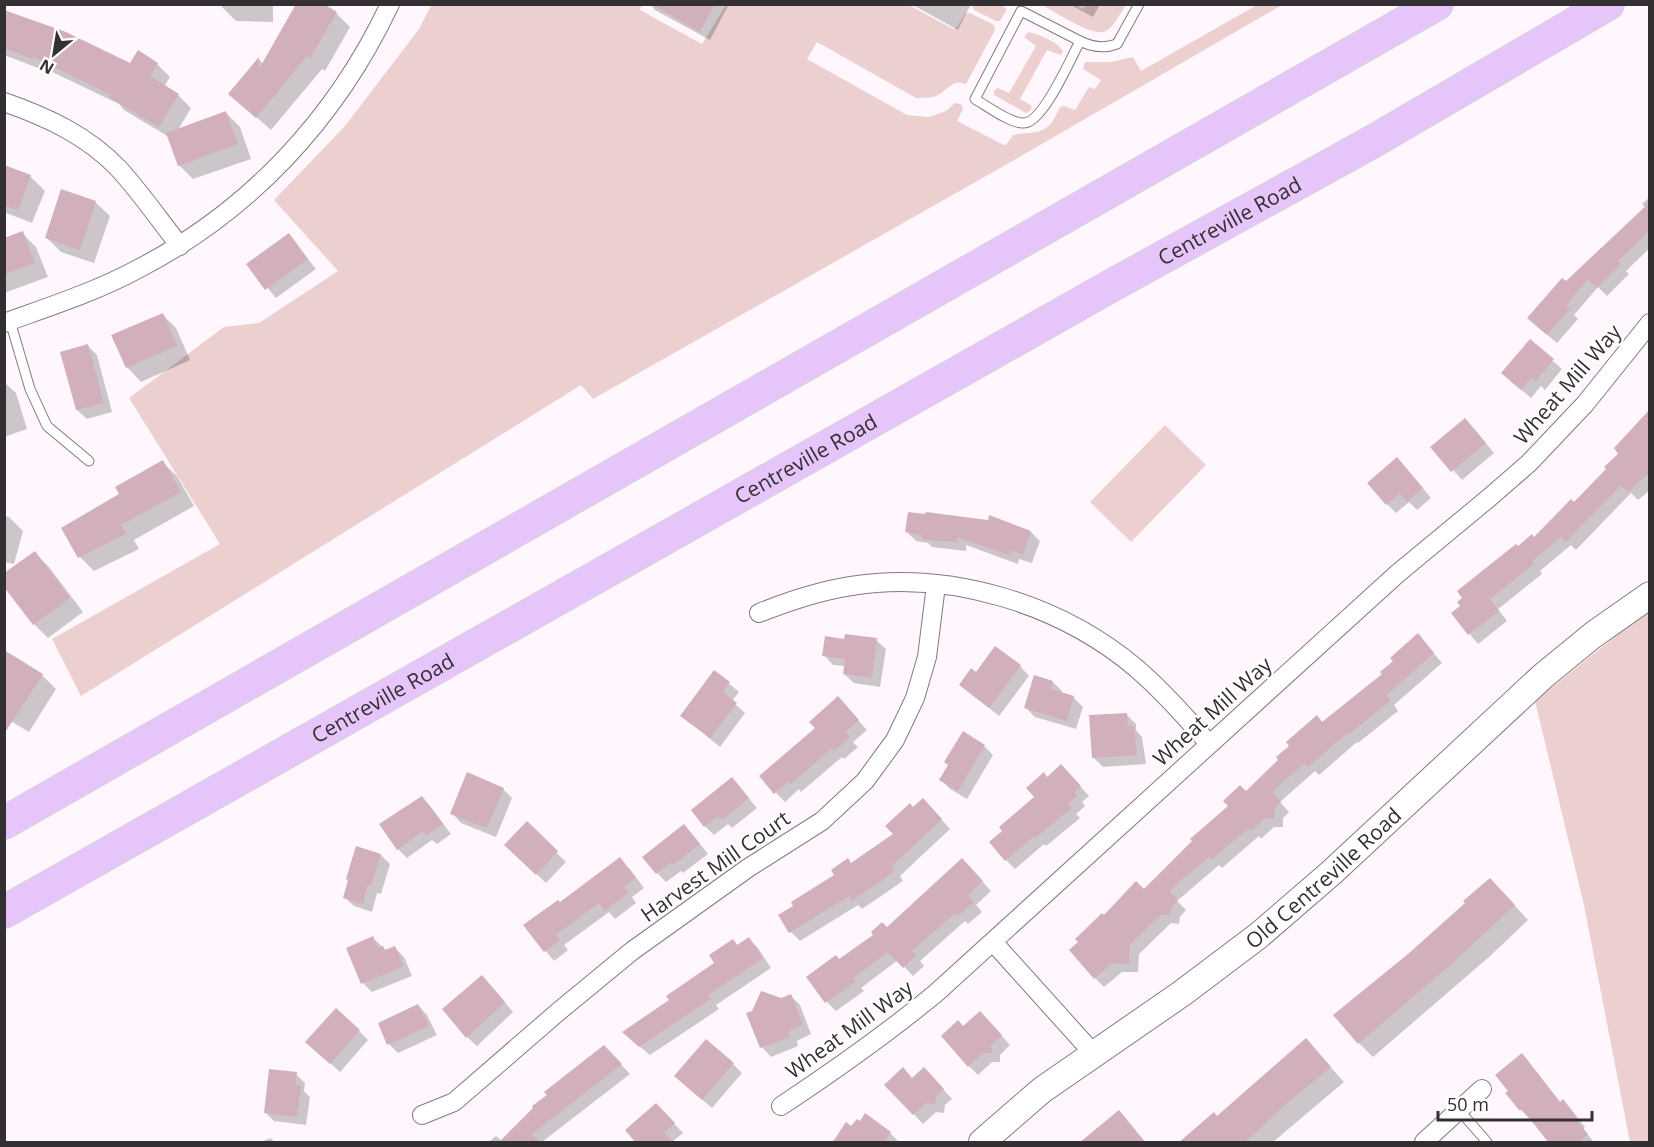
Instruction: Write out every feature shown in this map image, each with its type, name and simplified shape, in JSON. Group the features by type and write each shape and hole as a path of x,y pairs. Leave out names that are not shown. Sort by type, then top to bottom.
{"highway":[{"path":"4,823 1437,4"},
{"name":"Centreville Road","path":"4,912 1119,282 1372,142 1608,4"}],"street":[{"path":"7,322 134,271 180,246 246,197 299,144 350,80 376,35 389,5"},
{"path":"4,102 35,113 66,128 92,146 119,169 180,246"},
{"name":"Wheat Mill Way","path":"781,1106 832,1073 894,1028 993,942 1397,574 1529,463 1584,404 1650,323"},
{"path":"759,613 820,591 885,582 936,585 1005,598 1042,611 1081,630 1109,648 1153,682 1209,744"},
{"name":"Harvest Mill Court","path":"422,1115 454,1102 632,951 748,868 822,820 865,782 895,740 915,698 927,657 936,585"},
{"name":"Old Centreville Road","path":"982,1143 1042,1090 1181,994 1258,936 1331,873 1543,676 1593,634 1650,595"},
{"path":"993,942 1093,1053"},
{"path":"1424,1143 1482,1089"}],"lane":[{"path":"1080,41 1042,112 1032,122 1015,122 975,99 1021,11 1080,41 1098,47 1110,47 1117,44 1139,4"},
{"path":"7,322 30,389 47,426 89,461"},
{"path":"1459,1110 1487,1143"}],"shaded area":[{"path":"432,4 642,5 640,10 702,44 726,5 909,5 953,29 957,27 965,14 970,13 994,25 995,30 966,84 953,84 936,96 916,98 817,42 807,59 907,115 929,117 946,111 955,103 961,104 963,109 957,121 1004,145 1013,135 1047,128 1060,107 1075,110 1089,87 1095,89 1101,80 1083,69 1085,62 1111,62 1133,57 1141,71 1257,5 1282,5 593,399 581,385 81,696 52,639 220,544 129,398 224,327 259,323 338,271 274,200 345,126 419,29"},
{"path":"972,5 1001,5 1006,8 1006,11 1000,21 996,21 974,10"},
{"path":"1042,5 1075,5 1083,9 1086,5 1126,5 1112,26 1100,32 1083,27"},
{"path":"1028,32 1052,41 1063,51 1061,55 1047,50 1020,99 1032,106 1026,113 994,95 994,91 998,88 1009,93 1036,46 1024,37"},
{"path":"1165,425 1206,465 1131,542 1090,502"},
{"path":"1649,612 1650,1142 1630,1142 1584,905 1535,701"}],"building":[{"path":"296,4 324,4 337,12 310,58 307,56 256,118 228,94 259,57 259,69"},
{"path":"651,4 715,4 700,32"},
{"path":"4,10 66,32 130,63 138,50 158,63 150,76 179,94 159,127 109,97 111,95 33,57 32,59 4,48"},
{"path":"226,111 238,144 178,166 166,133"},
{"path":"4,165 31,175 18,210 4,205"},
{"path":"61,189 96,201 80,250 45,238"},
{"path":"1650,202 1650,230 1618,261 1621,264 1597,288 1588,279 1566,306 1570,309 1547,335 1527,318 1562,278 1566,281"},
{"path":"23,231 35,263 4,274 4,238"},
{"path":"289,233 308,259 265,290 246,264"},
{"path":"163,313 177,346 126,368 111,335"},
{"path":"1530,339 1554,359 1535,382 1531,378 1521,390 1501,373"},
{"path":"88,344 104,403 76,410 60,352"},
{"path":"1650,409 1650,472 1628,492 1621,485 1566,542 1561,537 1532,561 1534,564 1490,599 1499,611 1468,635 1451,613 1460,606 1457,602 1462,598 1457,591 1516,544 1518,546 1532,534 1534,537 1571,499 1574,502 1606,469 1604,467 1618,454 1614,448"},
{"path":"1465,418 1486,443 1451,472 1430,447"},
{"path":"1397,457 1423,488 1407,502 1400,493 1386,505 1367,483"},
{"path":"163,460 181,492 121,525 126,534 78,558 61,528 119,494 115,487"},
{"path":"908,512 988,520 989,515 1031,531 1023,555 1010,550 1009,555 957,537 957,542 937,541 922,539 922,535 905,532"},
{"path":"35,551 70,598 33,625 4,587 4,573"},
{"path":"1418,633 1434,653 1386,695 1390,701 1348,735 1347,733 1308,767 1305,763 1272,792 1281,802 1275,808 1274,819 1265,818 1251,831 1249,828 1211,860 1209,857 1169,891 1178,900 1172,907 1170,915 1161,915 1130,944 1129,964 1112,963 1094,979 1069,950 1078,942 1075,939 1102,913 1104,915 1136,881 1144,889 1192,841 1190,839 1228,806 1223,801 1240,785 1246,791 1278,760 1276,757 1289,746 1286,742 1317,715 1322,722 1382,674 1380,672 1393,661 1390,658"},
{"path":"845,634 877,638 872,678 843,674 845,659 822,656 825,636 844,639"},
{"path":"995,646 1021,665 989,708 959,685 971,668 976,672"},
{"path":"4,650 43,674 4,734"},
{"path":"714,670 730,682 723,692 737,703 710,738 680,716"},
{"path":"1034,675 1053,681 1051,689 1074,696 1067,721 1024,708"},
{"path":"838,696 859,720 845,732 850,737 834,751 832,748 791,784 789,781 774,794 759,776 815,728 809,722"},
{"path":"1127,713 1128,726 1134,726 1137,755 1092,758 1089,715"},
{"path":"963,731 985,745 958,791 939,780 948,765 944,762"},
{"path":"1061,764 1081,786 1074,792 1077,796 1068,804 1072,808 1005,861 989,842 1002,831 999,827 1034,797 1026,788 1044,772 1047,777"},
{"path":"467,772 504,788 487,828 450,814"},
{"path":"732,777 749,798 722,820 718,816 704,827 691,810"},
{"path":"422,796 443,824 426,836 423,831 397,850 379,824"},
{"path":"923,798 942,819 892,866 895,871 852,901 849,896 789,933 778,915 793,906 791,902 834,875 831,870 848,858 851,863 893,834 885,826 910,803 913,807"},
{"path":"527,821 558,851 536,875 504,845"},
{"path":"684,824 700,844 673,865 671,862 656,874 642,857"},
{"path":"356,846 381,854 363,904 343,898"},
{"path":"620,857 636,878 624,887 628,893 605,911 599,903 556,935 560,940 544,952 523,925 558,900 560,902"},
{"path":"962,858 983,881 968,895 974,902 958,916 955,913 912,951 916,956 903,968 888,952 853,978 856,981 825,1003 806,977 836,955 839,959 873,935 871,932 882,922 887,927"},
{"path":"1490,878 1515,905 1448,967 1358,1044 1333,1015 1408,954"},
{"path":"373,936 378,948 383,946 385,950 395,946 404,966 361,984 346,948"},
{"path":"749,937 763,958 708,995 711,999 639,1047 622,1032 669,1000 666,996 714,963 709,955 733,939 737,945"},
{"path":"482,975 505,1002 466,1038 442,1009"},
{"path":"761,991 781,998 791,994 803,1024 788,1032 790,1037 760,1048 746,1013 752,1011"},
{"path":"418,1004 429,1026 387,1045 378,1023"},
{"path":"336,1008 360,1030 330,1064 305,1042"},
{"path":"980,1011 1002,1035 991,1045 992,1053 983,1053 968,1067 941,1036 958,1020 963,1026"},
{"path":"1306,1038 1331,1067 1244,1143 1178,1143 1214,1112 1217,1116"},
{"path":"706,1039 734,1063 702,1100 674,1076"},
{"path":"604,1045 622,1064 532,1134 541,1143 498,1143 533,1108 532,1106 547,1095 544,1092"},
{"path":"1522,1053 1560,1102 1563,1099 1577,1117 1575,1119 1588,1134 1578,1143 1549,1143 1522,1109 1520,1111 1505,1093 1508,1091 1495,1075"},
{"path":"903,1067 912,1078 924,1067 944,1089 936,1096 935,1104 926,1103 913,1115 884,1085"},
{"path":"269,1069 297,1072 295,1085 301,1086 297,1117 264,1113"},
{"path":"656,1103 675,1123 664,1133 673,1143 636,1143 625,1130"},
{"path":"1119,1110 1146,1143 1079,1143"},
{"path":"865,1113 891,1132 883,1143 832,1143 846,1122 851,1126 857,1119 860,1121"}]}
